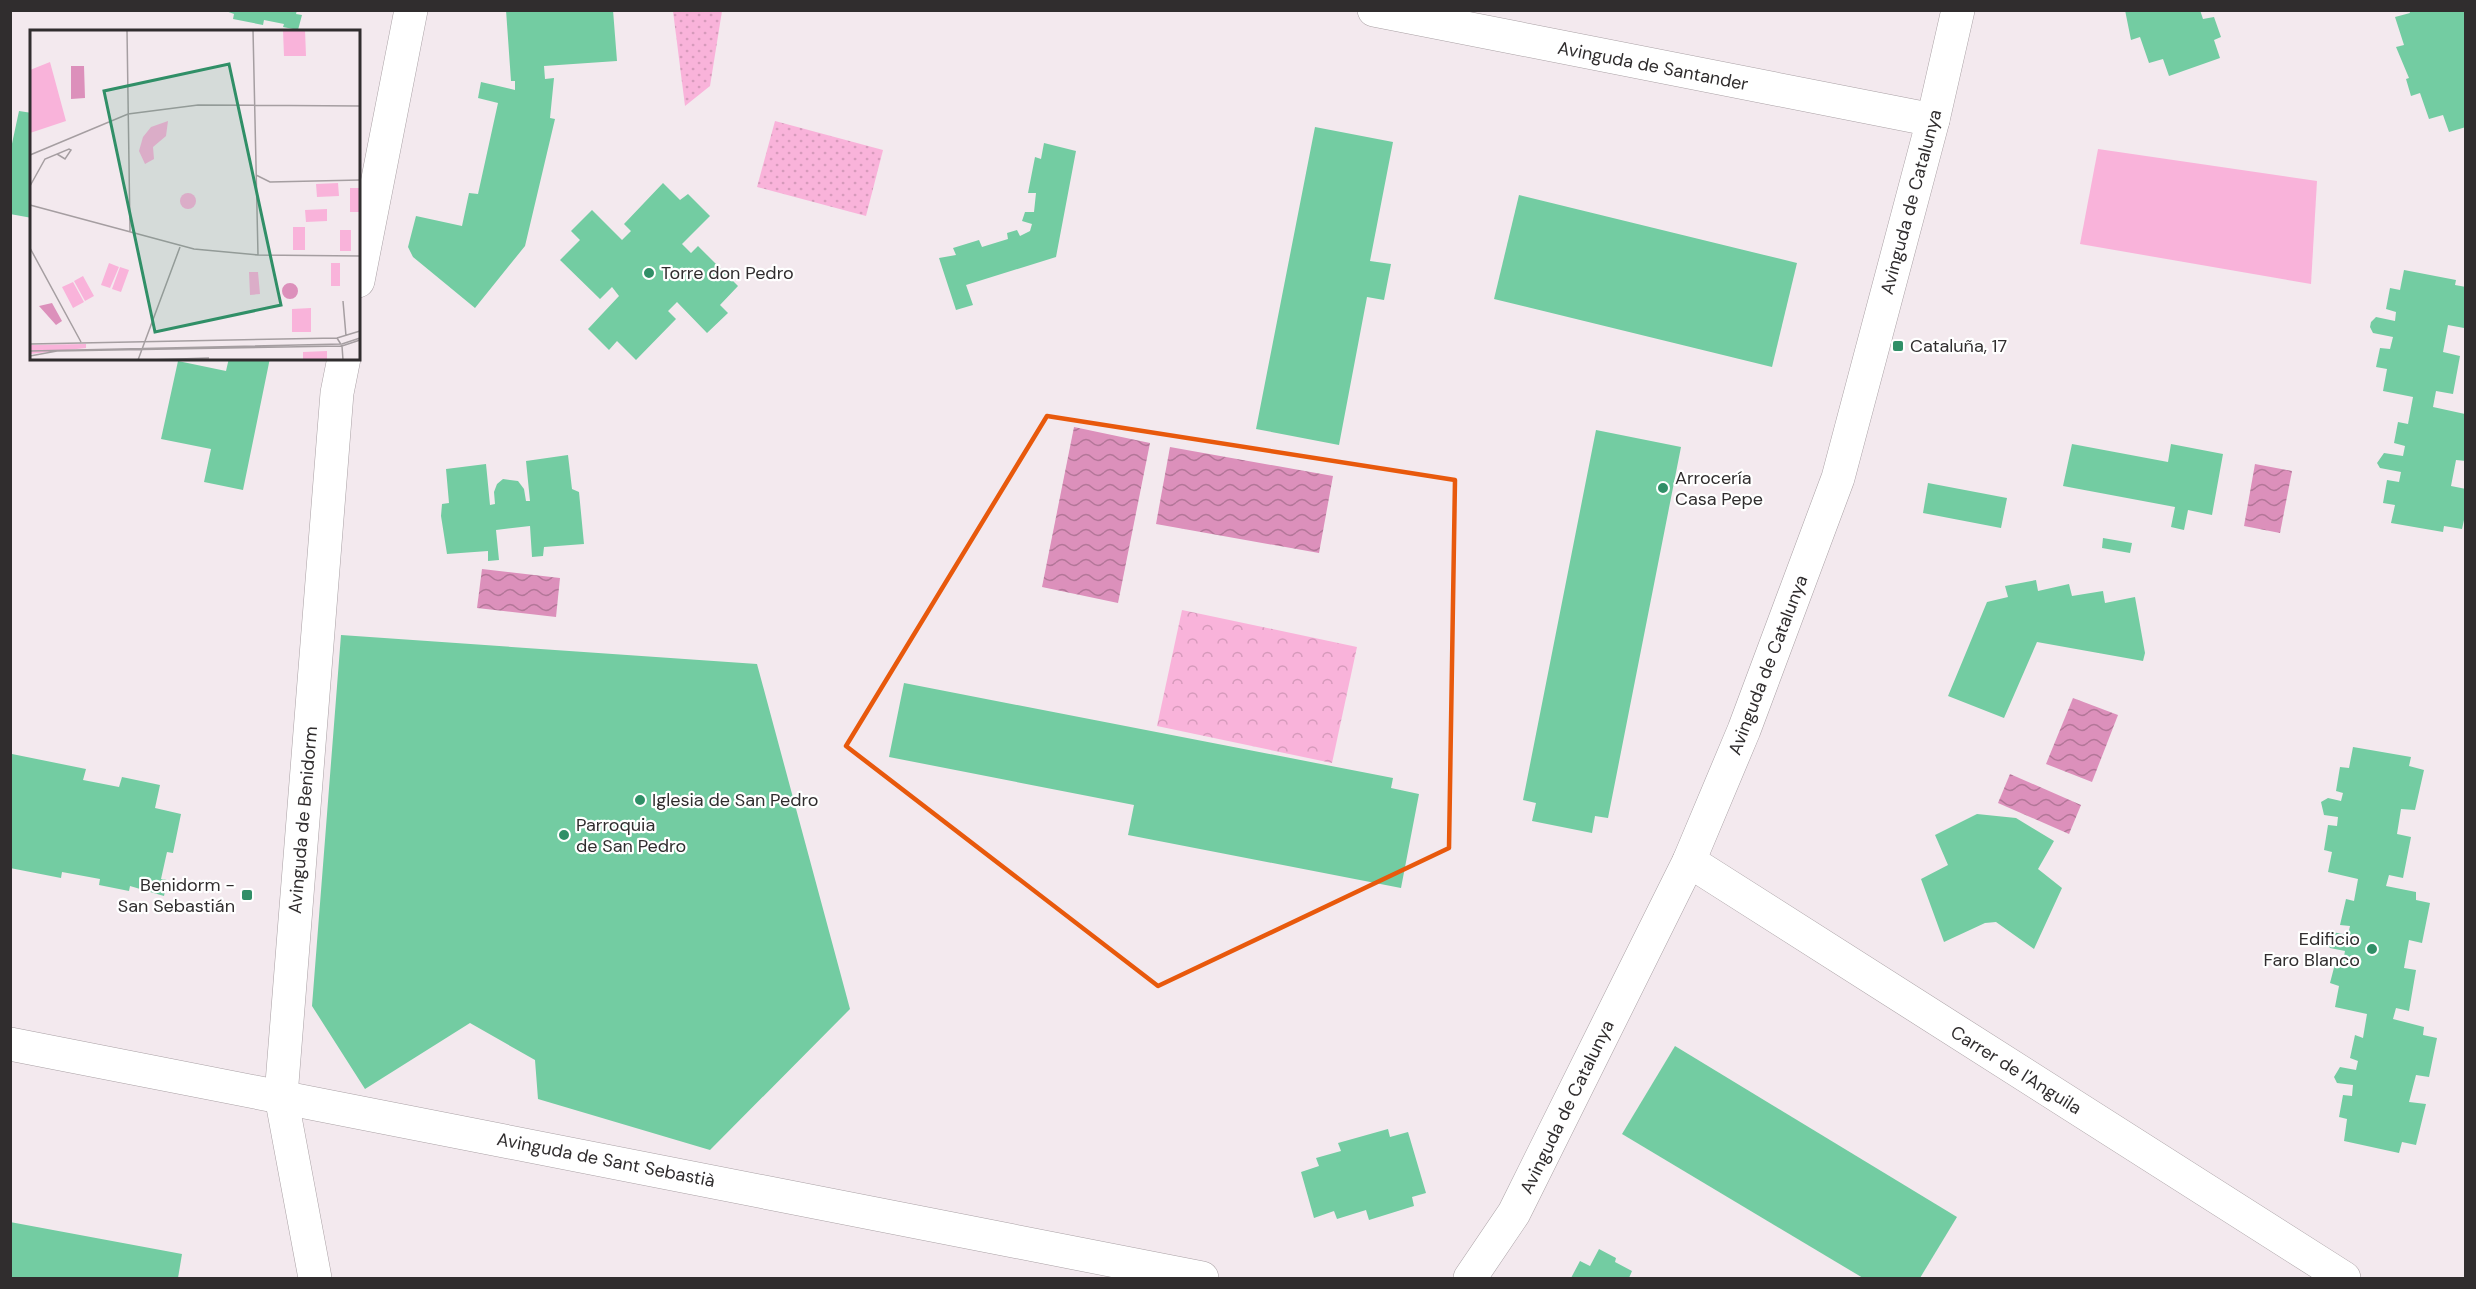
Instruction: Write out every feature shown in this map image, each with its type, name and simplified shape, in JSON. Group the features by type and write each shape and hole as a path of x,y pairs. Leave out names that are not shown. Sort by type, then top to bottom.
{"street":[{"path":"360,271 411,10"},
{"name":"Avinguda de Santander","path":"1374,10 1933,120"},
{"name":"Avinguda de Catalunya","path":"1470,1278 1514,1213 1689,861 1744,730 1839,478 1933,120 1958,10"},
{"name":"Avinguda de Benidorm","path":"315,1278 281,1096 337,393 344,360"},
{"name":"Carrer de l'Anguila","path":"1689,861 2344,1278"},
{"name":"Avinguda de Sant Sebastià","path":"10,1044 1202,1278"}],"highlighted area":[{"path":"1047,416 1455,480 1449,848 1158,986 846,746"}],"green space":[{"path":"673,11 722,11 710,86 685,106"},
{"path":"775,121 883,150 866,216 757,187"},
{"path":"2098,149 2317,181 2311,284 2080,244"},
{"path":"1182,610 1357,647 1332,763 1157,726"}],"water":[{"path":"1074,427 1150,443 1118,603 1042,587"},
{"path":"1170,447 1333,476 1319,553 1156,524"},
{"path":"2255,464 2292,471 2280,533 2244,526"},
{"path":"482,569 560,578 556,617 477,608"},
{"path":"2073,698 2118,715 2092,782 2046,764"},
{"path":"2010,774 2081,805 2069,834 1998,803"}],"building":[{"path":"223,10 297,10 296,14 302,15 298,30 283,27 284,24 264,20 263,25 233,19 234,14"},
{"path":"506,10 613,10 617,61 544,66 545,79 554,78 550,118 555,119 525,246 475,308 413,257 408,247 416,216 462,226 469,193 478,194 498,103 478,98 481,82 515,90 515,81 511,81"},
{"path":"2125,10 2200,10 2203,19 2214,17 2221,37 2214,40 2220,58 2169,76 2163,59 2149,63 2140,37 2131,40"},
{"path":"2409,10 2466,10 2466,127 2449,132 2443,115 2429,119 2420,93 2411,96 2406,79 2409,78 2396,47 2404,45 2395,17 2410,13"},
{"path":"19,111 30,113 30,218 10,214 10,153"},
{"path":"1315,127 1393,142 1370,261 1391,264 1384,300 1367,297 1339,445 1256,429"},
{"path":"1044,143 1076,151 1056,257 966,285 973,305 956,310 939,258 956,255 953,248 979,240 982,247 1008,239 1007,233 1017,230 1020,236 1030,231 1032,224 1022,221 1025,212 1034,212 1036,193 1028,193 1035,157 1041,159"},
{"name":"Torre don Pedro","path":"663,183 680,200 688,194 710,216 682,244 691,253 698,246 738,286 720,305 728,313 707,333 677,302 668,311 676,319 636,360 617,341 609,350 588,329 619,296 612,287 600,299 560,260 580,240 571,231 592,210 622,240 631,231 624,224"},
{"path":"1519,195 1797,263 1772,367 1494,299"},
{"path":"2404,270 2456,280 2455,285 2466,287 2464,328 2448,325 2443,352 2460,356 2453,394 2436,391 2433,407 2465,414 2466,461 2456,460 2451,486 2466,489 2466,511 2462,529 2444,526 2443,532 2391,523 2395,505 2383,503 2387,480 2399,482 2401,472 2380,468 2377,463 2384,453 2403,456 2405,446 2394,443 2398,422 2408,424 2413,397 2383,391 2387,369 2376,367 2380,348 2390,349 2393,337 2373,333 2370,327 2376,317 2395,321 2396,312 2386,309 2390,288 2400,290"},
{"path":"229,360 270,360 243,490 204,482 211,449 161,439 178,361 226,371"},
{"path":"1596,430 1681,447 1608,818 1595,816 1592,833 1532,821 1536,803 1523,800"},
{"path":"2072,444 2168,462 2171,444 2223,454 2212,515 2188,510 2184,530 2171,527 2175,507 2063,486"},
{"path":"568,455 572,489 579,492 584,544 544,547 543,556 532,557 530,526 496,530 499,560 488,561 488,551 447,554 441,516 442,504 449,503 446,469 486,464 490,505 495,504 494,492 497,484 503,479 518,481 524,489 526,501 530,501 526,461"},
{"path":"1928,483 2007,498 2001,528 1923,513"},
{"path":"2103,538 2132,543 2130,553 2102,548"},
{"path":"2036,580 2038,591 2069,584 2072,596 2103,591 2105,603 2135,597 2145,653 2143,661 2037,642 2004,718 1948,696 1987,602 2008,597 2005,586"},
{"name":"Parroquia de San Pedro","path":"341,635 757,664 850,1009 710,1150 538,1099 535,1060 470,1023 365,1089 312,1006"},
{"path":"904,683 1393,778 1391,788 1419,794 1401,888 1128,835 1134,805 889,757"},
{"name":"Edificio Faro Blanco","path":"2353,747 2411,757 2409,766 2424,770 2415,810 2401,809 2397,834 2411,837 2403,878 2389,875 2386,886 2416,892 2416,900 2430,903 2422,943 2409,940 2404,968 2416,970 2409,1011 2396,1008 2393,1019 2424,1027 2423,1035 2437,1038 2429,1077 2416,1075 2409,1102 2426,1104 2416,1145 2402,1142 2399,1153 2344,1141 2347,1119 2339,1117 2343,1095 2352,1096 2353,1085 2337,1083 2334,1077 2340,1067 2356,1070 2358,1061 2350,1058 2355,1035 2363,1038 2367,1014 2335,1007 2339,986 2330,983 2336,960 2343,961 2345,951 2330,948 2326,942 2332,932 2348,935 2350,926 2340,925 2346,899 2354,901 2358,879 2328,872 2332,852 2324,850 2328,825 2337,826 2338,817 2324,815 2321,802 2328,798 2341,801 2343,793 2336,791 2340,767 2349,768"},
{"path":"12,754 86,769 83,780 119,787 122,777 160,785 155,808 181,814 173,853 167,852 161,879 167,880 164,896 130,886 129,891 99,885 100,879 62,872 61,878 10,868"},
{"path":"1977,814 2016,818 2054,841 2038,869 2062,888 2034,949 1996,922 1985,923 1944,942 1921,879 1948,865 1935,835"},
{"path":"1675,1046 1957,1217 1920,1278 1863,1278 1622,1134"},
{"path":"1388,1129 1390,1137 1408,1132 1426,1193 1412,1197 1414,1206 1369,1220 1366,1210 1337,1219 1334,1211 1314,1218 1301,1172 1319,1166 1316,1158 1341,1151 1338,1143"},
{"path":"10,1222 182,1254 178,1278 10,1278"},
{"path":"1599,1249 1616,1258 1615,1262 1632,1271 1629,1278 1571,1278 1580,1261 1590,1266"}],"place":[{"name":"Torre don Pedro","path":"649,273"},
{"name":"Cataluña, 17","path":"1898,346"},
{"name":"Arrocería Casa Pepe","path":"1663,488"},
{"name":"Iglesia de San Pedro","path":"640,800"},
{"name":"Parroquia de San Pedro","path":"564,835"},
{"name":"Benidorm - San Sebastián","path":"247,895"},
{"name":"Edificio Faro Blanco","path":"2372,949"}]}
